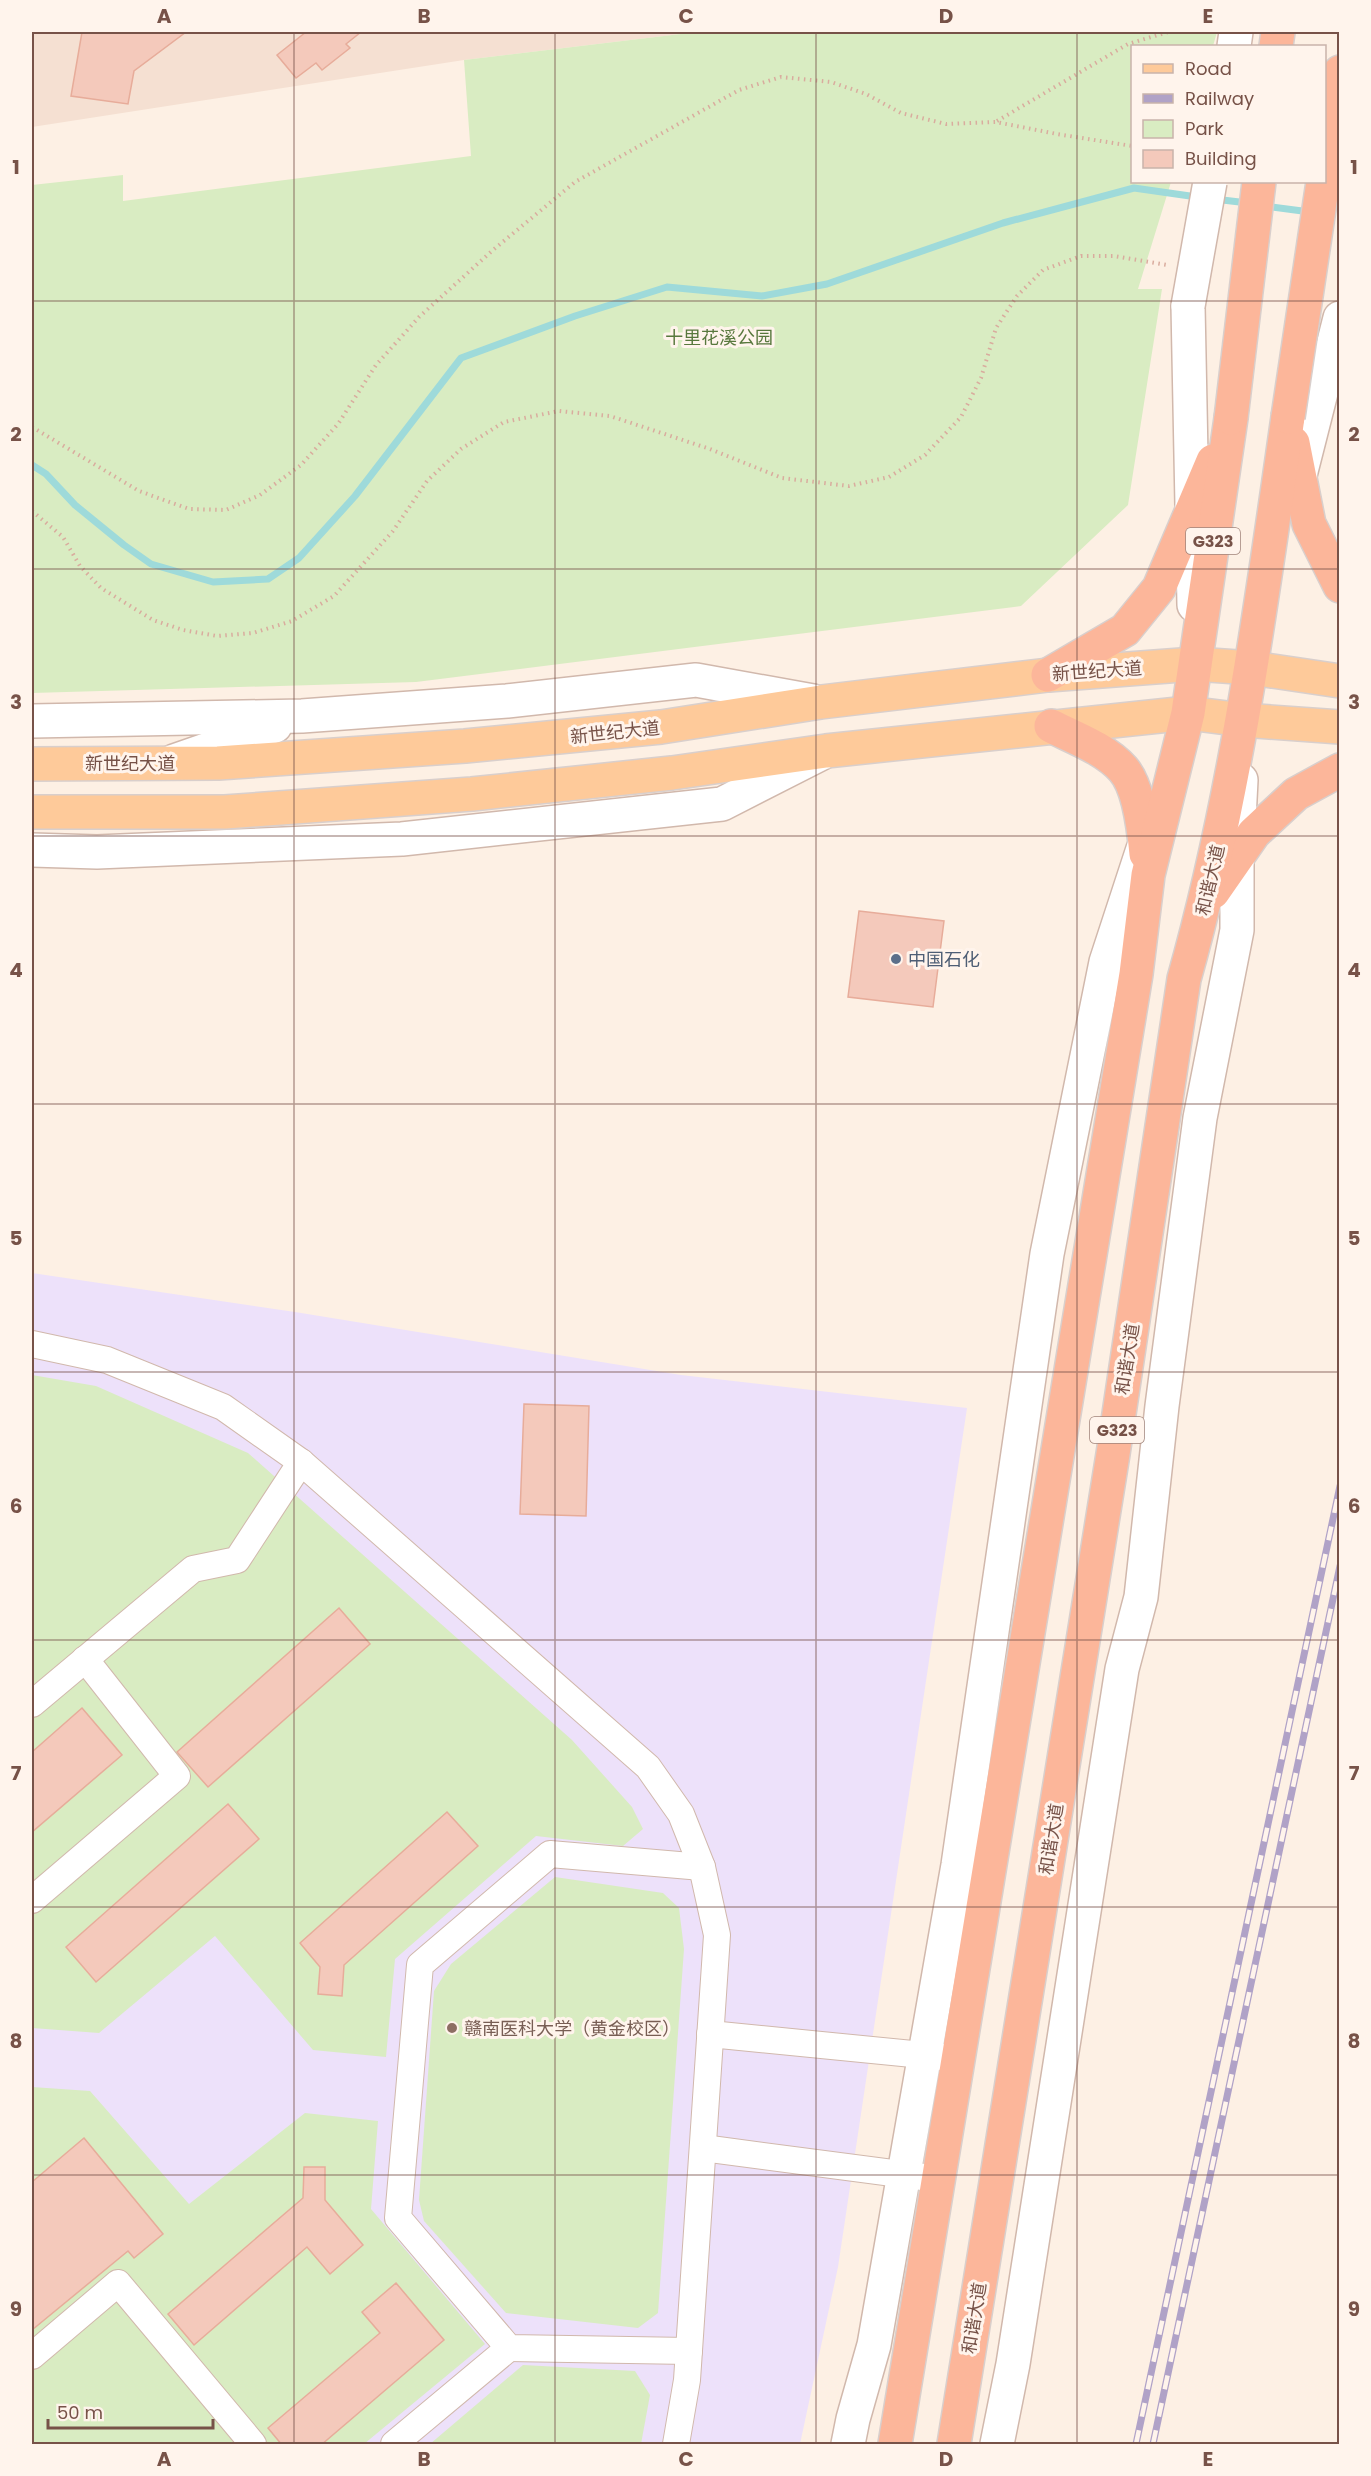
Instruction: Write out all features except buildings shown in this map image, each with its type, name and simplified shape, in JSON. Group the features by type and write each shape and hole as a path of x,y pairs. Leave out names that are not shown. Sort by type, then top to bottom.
{"highway":[{"path":"1326,160 1340,72"},
{"name":"G323","path":"895,2445 1136,974 1147,859 1188,713 1231,418 1259,183"},
{"name":"G323","path":"1288,417 1323,183"},
{"path":"1288,417 1309,524 1340,586"},
{"name":"和谐大道","path":"954,2445 1111,1466 1184,979 1206,904 1243,720 1288,417"},
{"path":"1048,675 1125,630 1159,588 1231,418"},
{"path":"1052,726 1095,748 1124,770 1140,807 1147,859"},
{"path":"1206,904 1254,833 1296,794 1340,770"}],"main road":[{"name":"新世纪大道","path":"32,764 218,763 477,745 661,727 821,702 1048,675 1195,663 1252,668 1340,681"},
{"path":"32,812 225,812 472,794 672,773 826,752 1052,726 1188,713 1243,720 1340,727"}],"street":[{"path":"1195,663 1188,306 1210,183"},
{"path":"1252,668 1340,318"},
{"path":"32,721 302,716 507,700 696,680 821,702"},
{"path":"168,763 302,716"},
{"path":"997,2445 1013,2364 1122,1669 1141,1597 1162,1406 1200,1118 1237,930 1237,858 1243,720"},
{"path":"32,850 97,852 402,839 722,804 826,752"},
{"path":"290,808 402,839"},
{"path":"848,2445 874,2345 958,1865 1047,1254 1106,962 1147,859"},
{"path":"32,1344 107,1360 223,1407 301,1462 648,1767 681,1814 702,1867 717,1935 687,2380 676,2445"},
{"path":"32,1704 193,1569 237,1560 301,1462"},
{"path":"32,1900 177,1776 85,1659"},
{"path":"509,2348 398,2217 420,1965 550,1854 702,1867"},
{"path":"710,2034 958,2059"},
{"path":"703,2148 939,2179"},
{"path":"32,2356 118,2283 253,2445"},
{"path":"394,2445 509,2348 689,2351"}],"path":[{"path":"996,122 1128,44 1168,32"},
{"path":"32,428 139,491 189,509 226,510 260,495 301,465 338,424 376,365 419,316 574,182 739,90 781,77 831,82 866,94 901,113 946,124 996,122 1131,146"},
{"path":"32,512 63,537 80,566 101,588 153,620 183,630 217,636 253,633 292,621 334,596 393,531 427,481 461,449 504,422 559,411 610,417 710,449 782,478 849,486 889,477 925,455 961,417 981,378 996,328 1017,296 1042,270 1081,256 1114,256 1170,266"}],"shaded area":[{"path":"33,32 697,32 464,60 32,127"},
{"name":"赣南医科大学（黄金校区）","path":"32,1273 295,1312 681,1375 967,1408 838,2267 800,2444 32,2444"}],"green space":[{"name":"十里花溪公园","path":"697,32 1217,32 1213,45 1131,45 1131,183 1171,183 1138,289 1162,289 1128,505 1021,606 416,682 32,693 32,185 123,175 123,201 471,156 464,60"},
{"path":"32,1375 96,1386 248,1453 572,1740 632,1807 643,1829 623,1846 536,1836 395,1959 386,2057 313,2050 215,1936 99,2033 32,2028"},
{"path":"555,1877 663,1893 679,1908 684,1949 658,2313 638,2328 506,2313 424,2221 419,2200 434,1991 451,1964"},
{"path":"32,2087 90,2091 189,2204 305,2113 378,2121 371,2209 485,2344 364,2444 32,2444"},
{"path":"523,2365 635,2371 650,2395 641,2444 430,2444"}],"waterway":[{"path":"32,465 46,474 75,505 151,564 213,582 268,579 299,558 355,496 461,358 575,316 667,287 762,296 827,284 1003,223 1134,188 1197,197"},
{"path":"1214,199 1248,203"},
{"path":"1265,206 1310,212"}],"railway":[{"path":"1136,2444 1340,1486"},
{"path":"1153,2444 1340,1566"}],"place":[{"name":"中国石化","path":"896,959"},
{"name":"赣南医科大学（黄金校区）","path":"452,2028"}]}
